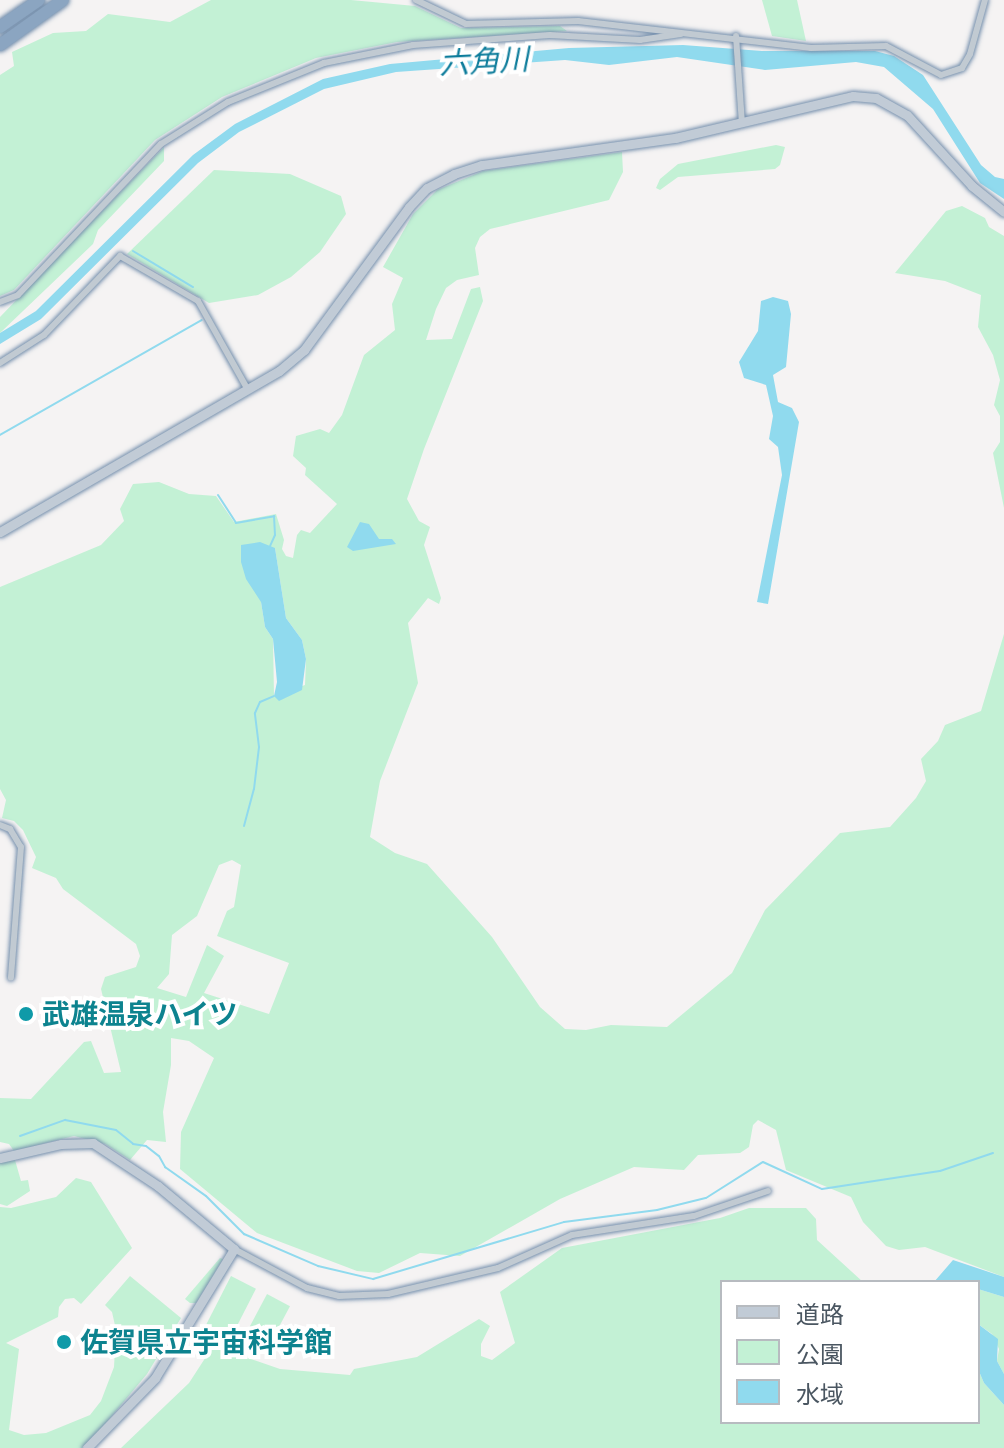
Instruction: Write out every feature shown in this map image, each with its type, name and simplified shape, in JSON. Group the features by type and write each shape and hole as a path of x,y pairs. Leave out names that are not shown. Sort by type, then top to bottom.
{"highway":[{"path":"0,27 39,0"},
{"path":"0,45 63,0"}],"street":[{"path":"416,0 466,24 578,21 681,34 736,36 811,48 886,46 928,70 953,74 970,54 985,0"},
{"path":"0,302 18,295 161,144 228,102 324,63 413,45 550,35 640,40 681,34"},
{"path":"736,36 742,123"},
{"path":"0,532 248,390 304,350 409,207 427,188 454,174 482,165 675,138 853,96 876,98 907,115 972,186 1004,212"},
{"path":"0,363 44,335 120,256 198,301 248,390"},
{"path":"0,825 10,829 21,847 11,978"},
{"path":"0,1158 61,1144 93,1143 158,1186 234,1249 307,1288 339,1296 388,1294 498,1268 572,1235 694,1216 768,1191"},
{"path":"87,1448 155,1378 234,1249"}],"green space":[{"path":"211,0 351,0 415,6 461,28 560,26 567,31 397,42 316,58 222,97 155,140 14,290 0,296 0,75 14,66 12,52 53,33 86,31 108,14 170,22"},
{"path":"762,0 797,0 806,41 772,36"},
{"path":"776,145 785,147 780,165 775,169 678,177 660,190 656,188 660,179 678,164"},
{"path":"164,147 164,161 98,230 93,244 0,333 0,317"},
{"path":"622,152 623,172 609,200 490,229 480,237 475,248 479,275 457,280 446,288 436,309 426,340 452,339 471,289 480,287 483,301 407,499 419,521 430,527 424,545 441,598 439,604 428,598 408,623 418,683 380,781 370,837 395,853 427,864 492,937 540,1007 565,1029 586,1030 611,1025 667,1027 732,973 765,910 840,833 890,827 916,798 926,781 921,759 938,741 945,725 981,711 1004,634 1004,1277 925,1247 899,1250 886,1246 863,1222 851,1197 786,1170 776,1130 758,1120 753,1125 749,1147 740,1153 698,1155 684,1170 634,1167 560,1199 460,1256 420,1253 379,1273 357,1271 257,1233 180,1169 181,1132 214,1058 189,1041 171,1038 171,1065 163,1112 166,1142 147,1140 130,1160 105,1144 74,1136 14,1151 9,1144 0,1142 0,1098 31,1099 84,1042 91,1041 104,1073 121,1072 101,989 105,977 136,967 140,956 136,944 63,889 56,878 32,868 36,857 23,830 14,821 2,818 6,800 0,789 0,587 101,545 124,521 120,509 133,484 159,482 189,494 216,496 234,522 276,514 284,540 282,549 286,556 293,558 297,535 301,530 310,533 337,504 305,475 306,468 293,456 296,436 320,429 329,433 342,415 364,355 395,330 392,304 403,278 383,267 413,214 437,190 483,171","holes":["275,548 286,618 302,640 306,659 305,685 274,696 273,639 265,627 261,602","232,860 241,865 234,907 227,911 217,936 289,963 269,1014 204,993 224,956 207,945 186,997 157,988 169,974 172,935 197,916 219,865"]},
{"path":"214,170 290,174 341,196 346,214 320,252 291,277 258,295 209,303 127,254"},
{"path":"962,206 985,218 989,227 1004,236 1004,508 993,453 1000,442 1000,416 994,405 1000,380 993,355 978,327 981,295 945,281 895,273 946,211"},
{"path":"15,1160 21,1181 28,1180 30,1191 7,1206 0,1204 0,1162"},
{"path":"76,1178 91,1182 132,1248 81,1304 74,1298 65,1299 59,1307 58,1317 6,1343 19,1349 9,1430 24,1435 46,1433 90,1415 101,1401 114,1367 116,1330 112,1312 105,1305 130,1276 181,1318 147,1374 85,1448 0,1448 0,1207 11,1208 56,1197"},
{"path":"749,1208 806,1208 816,1219 817,1240 861,1280 720,1280 720,1424 980,1424 980,1374 984,1383 1004,1405 1004,1448 121,1448 189,1383 213,1346 280,1369 350,1375 354,1369 417,1357 479,1319 490,1326 481,1344 481,1356 492,1360 515,1343 500,1292 562,1248 720,1218"},
{"path":"220,1258 223,1259 196,1303 190,1303 185,1299"},
{"path":"231,1276 256,1289 231,1337 206,1324"},
{"path":"980,1290 1004,1297 1004,1374 997,1361 999,1349 992,1334 980,1325"},
{"path":"267,1294 290,1306 265,1354 242,1342"}],"water":[{"name":"六角川","path":"683,45 762,51 875,51 894,56 923,75 981,165 995,177 1004,179 1004,199 980,183 933,109 884,67 856,62 765,70 677,57 609,65 565,60 396,72 324,89 239,132 198,163 41,319 0,344 0,333 36,311 193,155 235,124 323,79 390,64 569,48"},
{"path":"773,297 788,301 791,314 786,367 773,375 778,402 792,408 799,422 768,604 757,602 782,475 778,447 769,439 773,416 766,385 744,378 739,362 758,331 761,301"},
{"path":"360,522 369,524 379,539 392,539 396,544 353,551 347,547"},
{"path":"260,542 275,548 286,618 302,640 306,659 302,690 279,701 274,696 277,682 273,639 265,627 261,602 246,579 241,562 241,545"},
{"path":"953,1260 1004,1277 1004,1297 980,1290 980,1280 936,1280"},
{"path":"980,1326 998,1339 997,1361 1004,1374 1004,1405 984,1383 980,1374"}],"waterway":[{"path":"133,251 193,287"},
{"path":"0,435 202,320"},
{"path":"218,495 236,523 274,516 275,535 270,546"},
{"path":"244,826 254,789 259,747 255,713 260,702 274,696"},
{"path":"20,1136 65,1120 116,1130 133,1144 146,1146 159,1156 165,1167 206,1196 244,1234 318,1266 373,1279 564,1222 657,1210 706,1198 763,1162 822,1189 940,1171 993,1153"}],"place":[{"name":"武雄温泉ハイツ","path":"26,1014"},
{"name":"佐賀県立宇宙科学館","path":"64,1342"}]}
